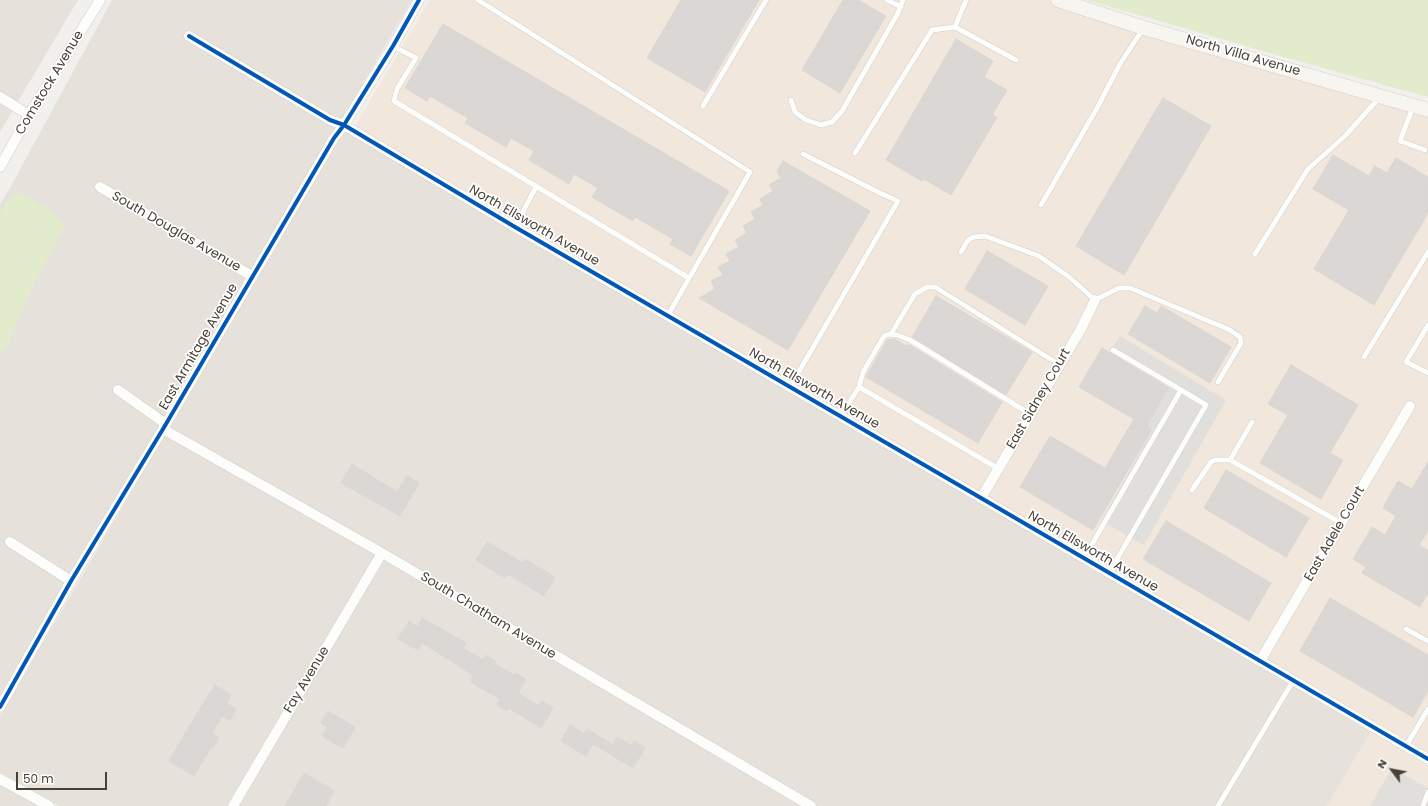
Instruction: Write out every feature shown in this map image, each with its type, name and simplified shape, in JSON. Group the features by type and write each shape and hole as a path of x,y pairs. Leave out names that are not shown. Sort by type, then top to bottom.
{"main road":[{"name":"North Villa Avenue","path":"1058,0 1144,28 1428,110"}],"street":[{"name":"Comstock Avenue","path":"0,166 29,114 100,0"},
{"name":"East Armitage Avenue","path":"0,707 71,582 252,276 334,138 344,125 393,46 419,0"},
{"name":"North Ellsworth Avenue","path":"189,36 330,120 344,125 515,227 1428,760"},
{"path":"0,97 29,114"},
{"name":"South Douglas Avenue","path":"100,187 252,276"},
{"name":"East Sidney Court","path":"981,498 1081,329 1096,300"},
{"name":"South Chatham Avenue","path":"118,390 164,426 810,806"},
{"name":"East Adele Court","path":"1260,661 1410,406"},
{"path":"10,542 71,582"},
{"name":"Fay Avenue","path":"232,806 382,553"},
{"path":"0,779 49,806"}],"lane":[{"path":"478,0 750,172 668,316"},
{"path":"703,106 766,0"},
{"path":"887,0 901,7"},
{"path":"791,100 795,112 806,120 821,125 832,122 842,111 904,0"},
{"path":"955,27 966,0"},
{"path":"855,153 932,30 955,27 1016,60"},
{"path":"1041,205 1096,110 1120,64 1144,28"},
{"path":"393,46 416,58 397,89 394,101 689,278"},
{"path":"1255,254 1308,169 1346,136 1381,96"},
{"path":"1413,106 1400,141 1425,150"},
{"path":"790,387 898,201 803,154"},
{"path":"515,227 536,187"},
{"path":"961,252 968,240 974,237 985,236 1038,256 1069,277 1096,300 1119,288 1130,288 1230,330 1240,337 1241,343 1218,382"},
{"path":"1364,357 1428,252"},
{"path":"891,334 915,294 927,287 935,287 1060,365"},
{"path":"1427,328 1406,362 1428,372"},
{"path":"841,416 860,386 860,379 863,372 884,336 889,334 897,335 910,340 1030,414"},
{"path":"1109,573 1206,405 1113,350"},
{"path":"860,386 998,469"},
{"path":"1084,558 1181,390"},
{"path":"1230,460 1252,422"},
{"path":"1192,490 1211,462 1215,460 1230,460 1341,523"},
{"path":"1406,628 1428,641"},
{"path":"1218,806 1293,681"},
{"path":"1406,746 1428,709"},
{"path":"1423,806 1428,792"}],"shaded area":[{"path":"0,0 78,0 0,132"},
{"path":"112,0 412,0 0,700 0,204"},
{"path":"430,0 1051,0 1428,116 1428,755 355,126"},
{"path":"344,129 1371,732 1327,806 59,806 0,773 0,716"},
{"path":"1120,336 1226,400 1144,545 1101,521 1153,429 1148,426 1170,388 1110,352"},
{"path":"1371,732 1428,766 1428,806 1327,806"},
{"path":"1392,768 1428,788 1428,806 1370,806"},
{"path":"0,780 46,806 0,806"}],"green space":[{"path":"1086,0 1428,0 1428,97 1287,58"},
{"path":"20,194 30,198 52,212 62,221 64,229 32,288 8,344 0,356 0,214 7,201 14,195"}],"building":[{"path":"681,0 759,0 705,92 647,58"},
{"path":"843,0 858,0 886,16 840,93 802,70"},
{"path":"443,24 729,191 691,256 670,244 673,239 635,217 633,221 592,197 598,188 574,174 569,184 529,160 534,151 511,138 506,147 465,123 468,118 430,96 427,101 405,88"},
{"path":"956,39 993,61 984,77 1007,90 992,115 997,117 951,195 924,179 922,181 886,160"},
{"path":"1163,98 1211,126 1124,275 1076,246"},
{"path":"1333,155 1369,176 1375,166 1387,173 1396,158 1428,177 1428,213 1374,305 1314,269 1349,210 1313,189"},
{"path":"783,161 870,211 788,350 699,298 715,289 711,281 723,275 718,267 730,261 726,254 739,247 735,240 747,233 743,226 755,219 751,212 763,205 760,199 773,191 769,185 781,178 777,171"},
{"path":"987,251 1048,286 1025,325 965,289"},
{"path":"936,296 1032,352 1006,395 912,337"},
{"path":"1145,306 1157,313 1161,306 1231,347 1210,383 1128,334"},
{"path":"894,339 907,346 908,344 1002,402 978,443 866,377 887,340"},
{"path":"1102,348 1169,388 1147,426 1152,429 1093,530 1020,487 1050,436 1105,468 1134,419 1079,387"},
{"path":"1291,365 1358,405 1330,453 1343,460 1321,499 1260,463 1288,415 1268,404"},
{"path":"1428,462 1428,531 1419,545 1428,550 1428,593 1420,607 1362,573 1366,567 1353,559 1372,527 1385,535 1396,516 1383,508 1398,481 1412,489"},
{"path":"352,464 397,492 407,476 419,483 400,516 341,483"},
{"path":"1226,470 1309,518 1286,557 1204,508"},
{"path":"1166,521 1271,583 1249,621 1143,559"},
{"path":"487,542 523,563 525,559 555,577 544,596 508,574 505,578 476,560"},
{"path":"1330,598 1428,655 1428,691 1413,717 1300,651"},
{"path":"422,618 466,643 463,648 483,660 485,655 496,661 495,664 514,675 515,673 526,679 518,693 539,706 542,701 553,708 541,728 509,708 507,711 497,705 500,699 470,682 474,676 459,666 422,643 418,650 398,639 409,621 418,627"},
{"path":"215,685 231,695 226,703 236,709 230,720 222,716 212,733 219,737 213,748 211,747 194,776 169,761"},
{"path":"328,711 355,727 343,748 322,736 327,727 321,723"},
{"path":"570,725 584,734 587,729 613,745 617,737 632,746 634,741 645,748 633,768 593,744 586,756 561,741"},
{"path":"304,773 334,791 326,806 285,806"}],"cycle path":[{"path":"0,707 71,581 163,429 334,138 344,125 393,46 419,0"},
{"path":"189,36 330,120 344,125 515,227 1428,759"}]}
